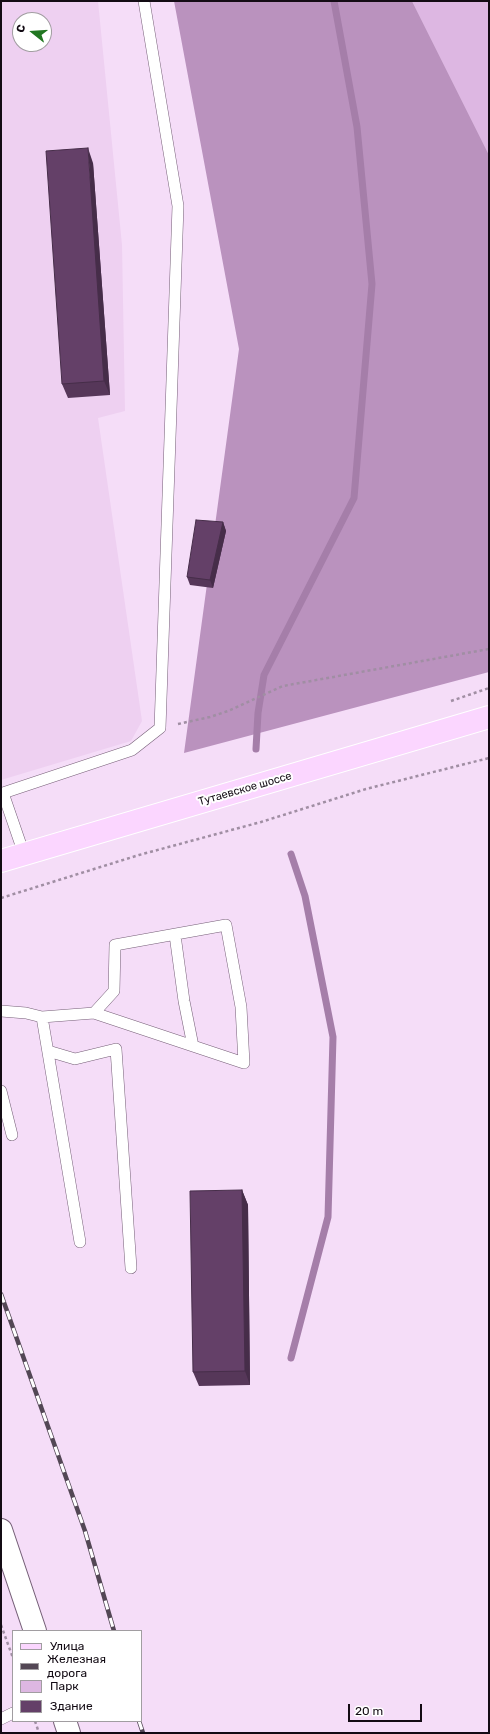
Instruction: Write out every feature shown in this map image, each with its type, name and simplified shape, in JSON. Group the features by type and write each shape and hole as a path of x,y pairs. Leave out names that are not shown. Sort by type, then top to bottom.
{"main road":[{"name":"Тутаевское шоссе","path":"1,861 489,717"}],"street":[{"path":"1,1530 35,1630"},
{"path":"65,1722 69,1733"}],"lane":[{"path":"24,854 2,790 132,750 160,728 178,206 144,1"},
{"path":"1,1011 26,1013 42,1017 94,1013 244,1063 241,1007 226,925 175,935 115,944 114,992 94,1013"},
{"path":"175,935 184,1001 193,1046"},
{"path":"42,1017 80,1242"},
{"path":"48,1051 75,1059 116,1050 131,1268"},
{"path":"1,1091 12,1135"},
{"path":"1,1719 12,1714"}],"path":[{"path":"160,728 210,717 228,711 283,686 489,649"},
{"path":"1,898 139,855 260,822 366,789 489,758"},
{"path":"1,1625 12,1655"},
{"path":"35,1722 39,1733"}],"shaded area":[{"path":"1,1 98,1 122,245 125,411 98,418 142,721 131,741 1,780"},
{"path":"174,1 412,1 489,155 489,672 184,753 239,349"}],"green space":[{"path":"412,1 489,1 489,155"}],"building":[{"path":"88,148 104,381 62,384 46,151"},
{"path":"196,520 223,522 210,580 187,577"},
{"path":"242,1190 245,1371 193,1372 190,1191"}],"waterway":[{"path":"256,749 258,713 264,675 354,498 372,284 357,127 334,1"},
{"path":"291,854 305,896 333,1037 328,1217 291,1358"}],"railway":[{"path":"1,1294 85,1531 114,1630"},
{"path":"139,1722 143,1733"}]}
